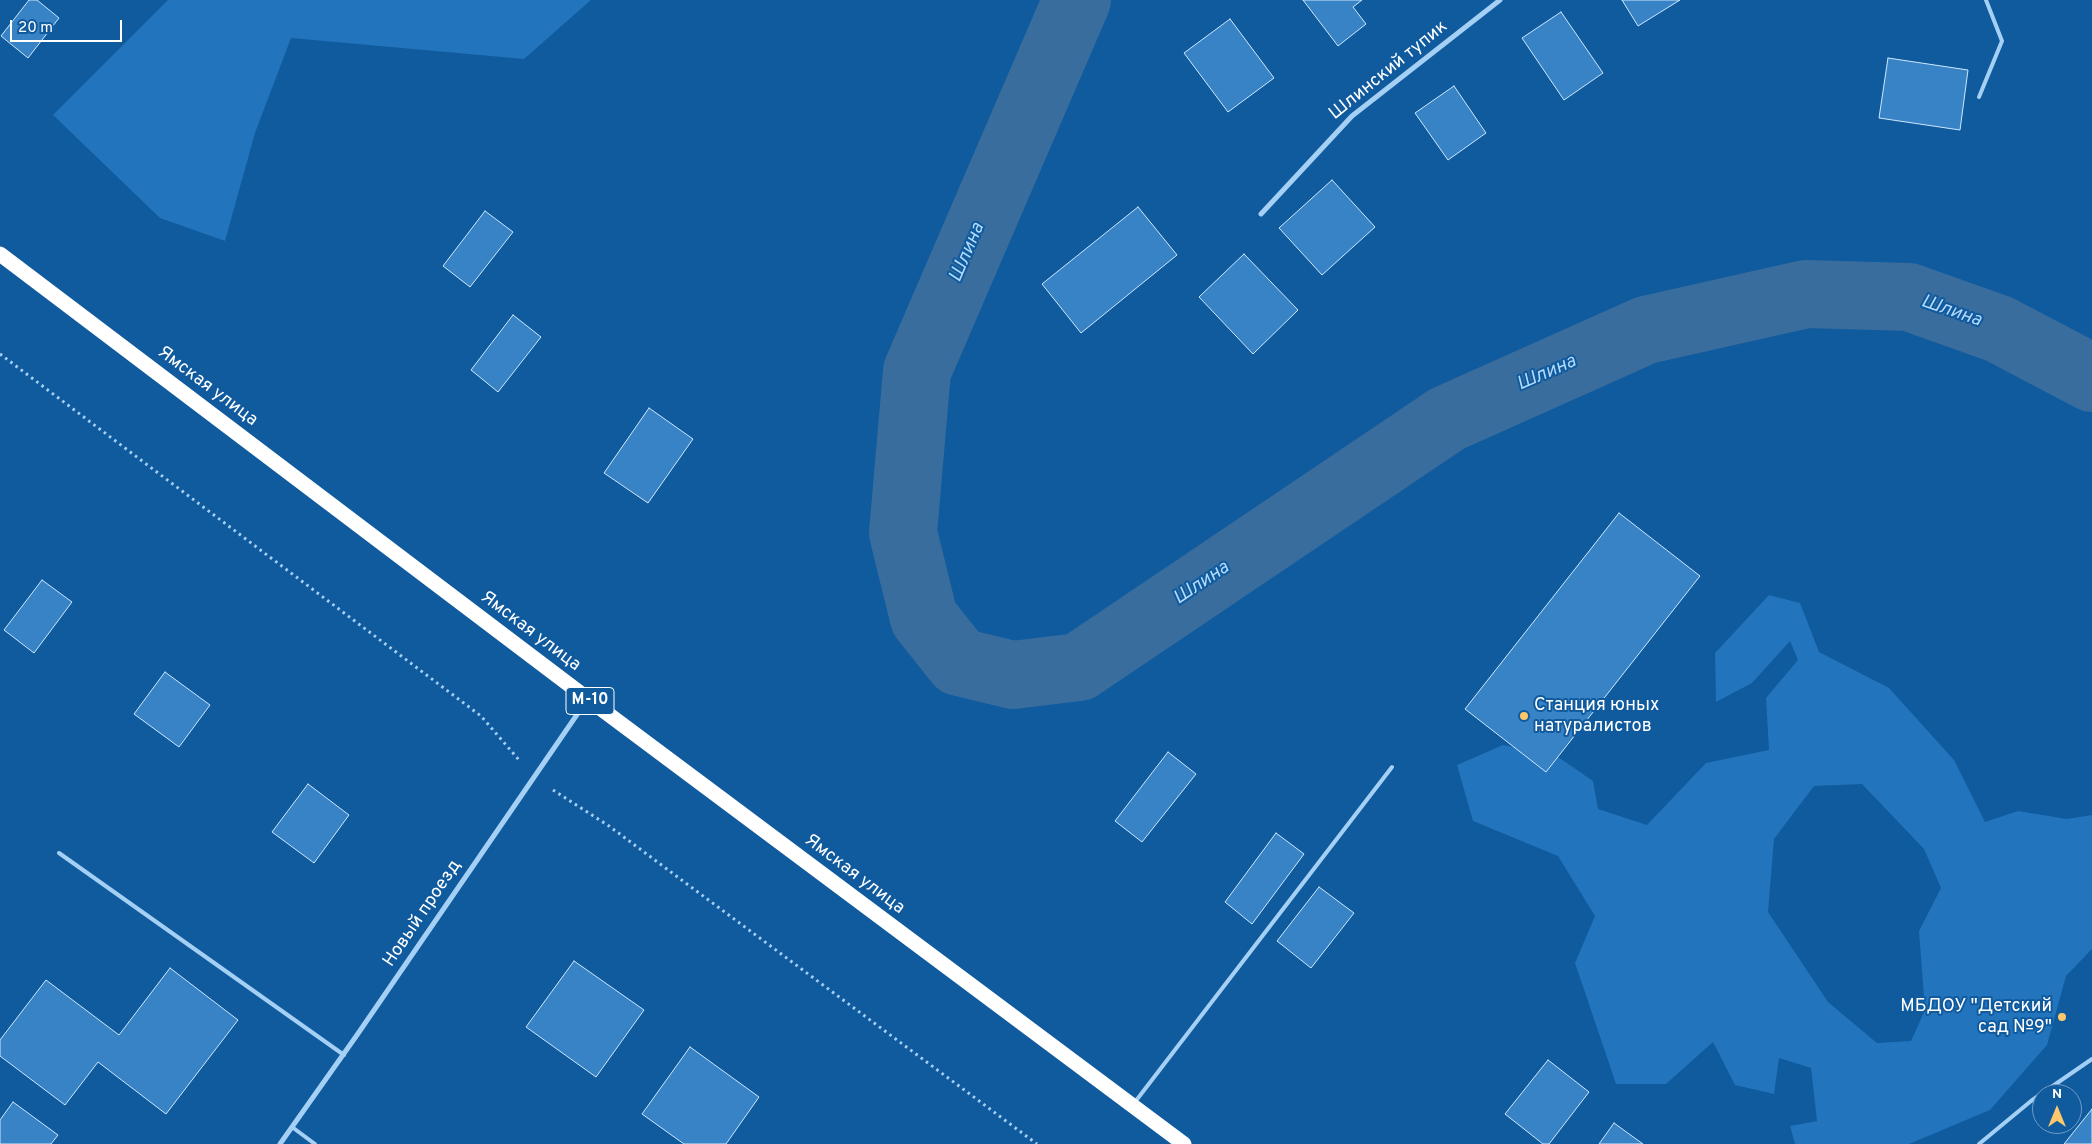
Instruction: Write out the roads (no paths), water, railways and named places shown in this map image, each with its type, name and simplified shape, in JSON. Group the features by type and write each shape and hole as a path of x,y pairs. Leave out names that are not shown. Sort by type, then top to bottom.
{"highway":[{"name":"Ямская улица","path":"0,254 588,699 1184,1144"}],"street":[{"name":"Шлинский тупик","path":"1261,214 1352,116 1500,0"},
{"name":"Новый проезд","path":"280,1144 344,1055 588,699"}],"lane":[{"path":"1979,97 2002,41 1986,0"},
{"path":"1133,1106 1392,767"},
{"path":"59,853 344,1055"},
{"path":"1979,1144 2031,1101 2092,1059"},
{"path":"292,1127 315,1144"}],"waterway":[{"name":"Шлина","path":"1077,0 917,371 903,533 924,618 959,662 1013,675 1079,667 1447,419 1646,330 1806,294 1909,297 1999,329 2092,378"}],"place":[{"name":"Станция юных натуралистов","path":"1524,716"},
{"name":"МБДОУ \"Детский сад №9\"","path":"2062,1017"}]}
